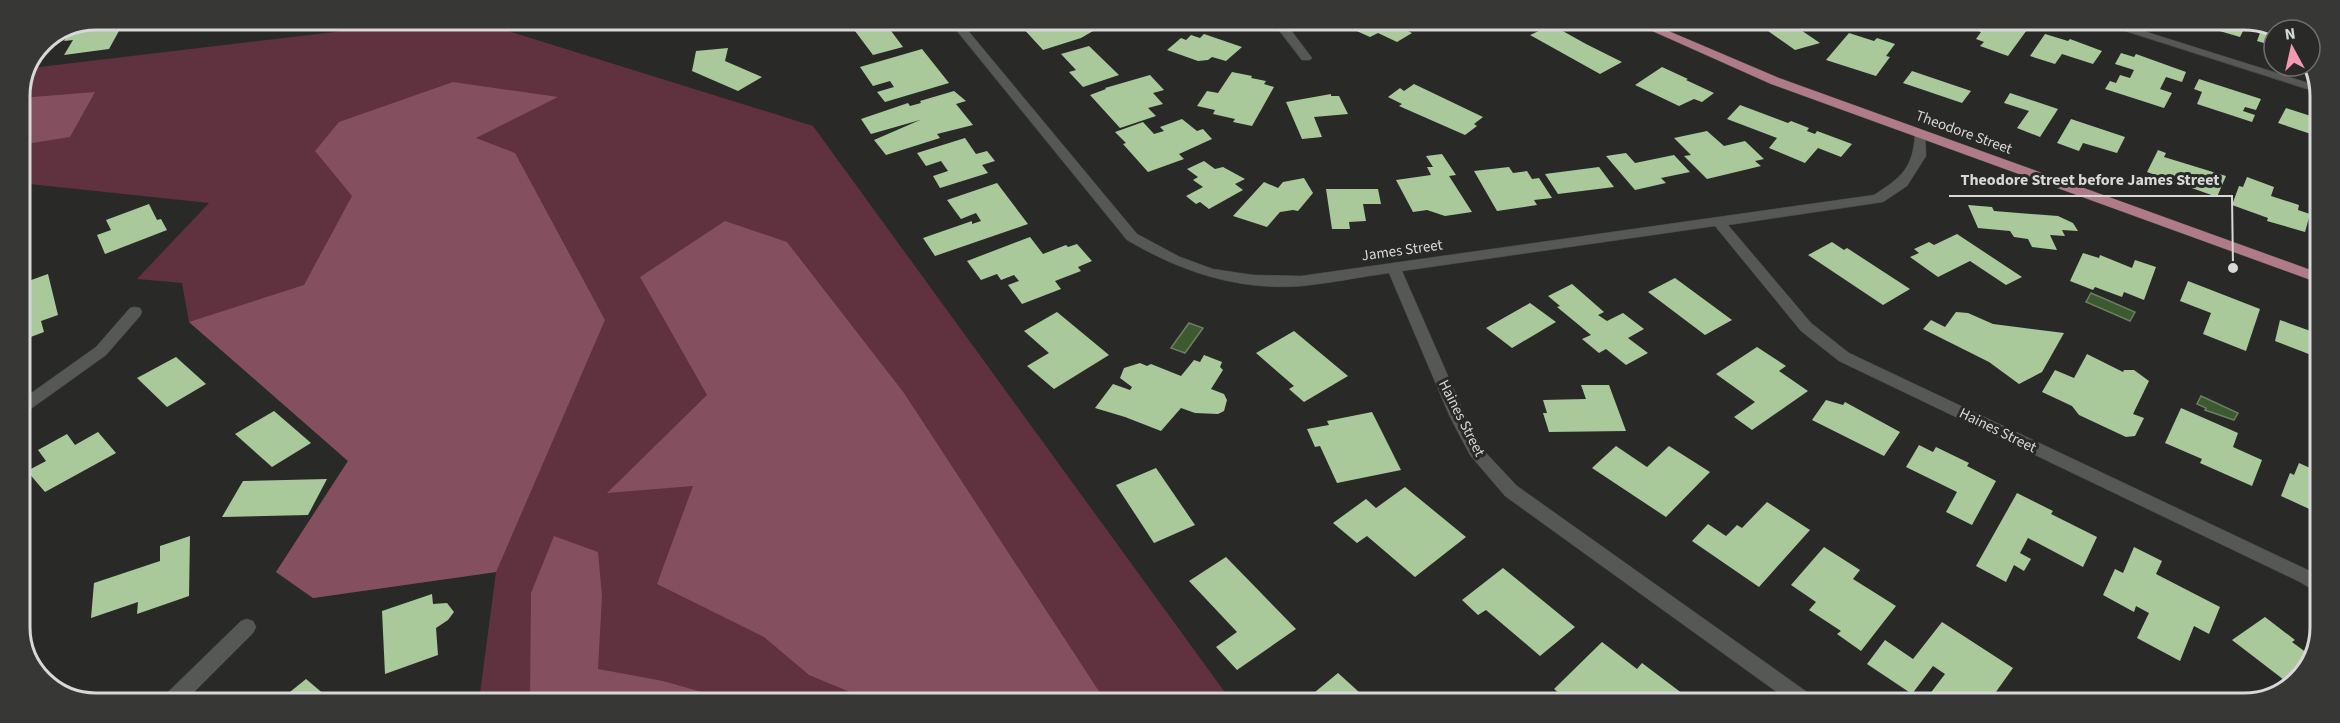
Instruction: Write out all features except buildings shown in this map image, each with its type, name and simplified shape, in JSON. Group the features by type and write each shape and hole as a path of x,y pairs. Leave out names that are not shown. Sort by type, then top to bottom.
{"main road":[{"name":"Theodore Street","path":"1656,30 1775,81 2310,275"}],"street":[{"name":"James Street","path":"961,30 1132,237 1165,257 1210,275 1252,281 1301,281 1878,199 1902,183 1920,156 1921,134"},
{"path":"1285,30 1306,58"},
{"path":"2129,30 2309,87"},
{"name":"Haines Street","path":"1719,222 1806,327 1844,357 2310,580"},
{"name":"Haines Street","path":"1394,268 1458,417 1478,455 1511,491 1793,693"},
{"path":"30,402 101,351 135,312"},
{"path":"180,693 247,627"}],"shaded area":[{"path":"352,30 505,30 813,126 1225,693 480,693 496,572 313,598 276,572 348,461 189,322 182,283 137,279 209,203 30,184 30,96 31,83 37,67"},
{"path":"453,82 558,97 476,138 515,153 605,320 496,572 313,598 276,572 348,461 189,322 304,285 352,196 315,151 339,122"},
{"path":"95,92 70,137 30,143 30,97"},
{"path":"725,221 787,242 904,393 1100,693 852,693 809,675 764,637 657,584 693,486 607,493 707,395 640,277"},
{"path":"2091,293 2135,312 2130,321 2086,302"},
{"path":"1189,323 1203,328 1185,353 1171,348"},
{"path":"2201,396 2238,413 2234,420 2205,410 2206,408 2197,404"},
{"path":"554,536 598,552 602,596 598,669 663,681 705,693 530,693 531,593"}],"place":[{"name":"Theodore Street before James Street","path":"2233,268"}]}
